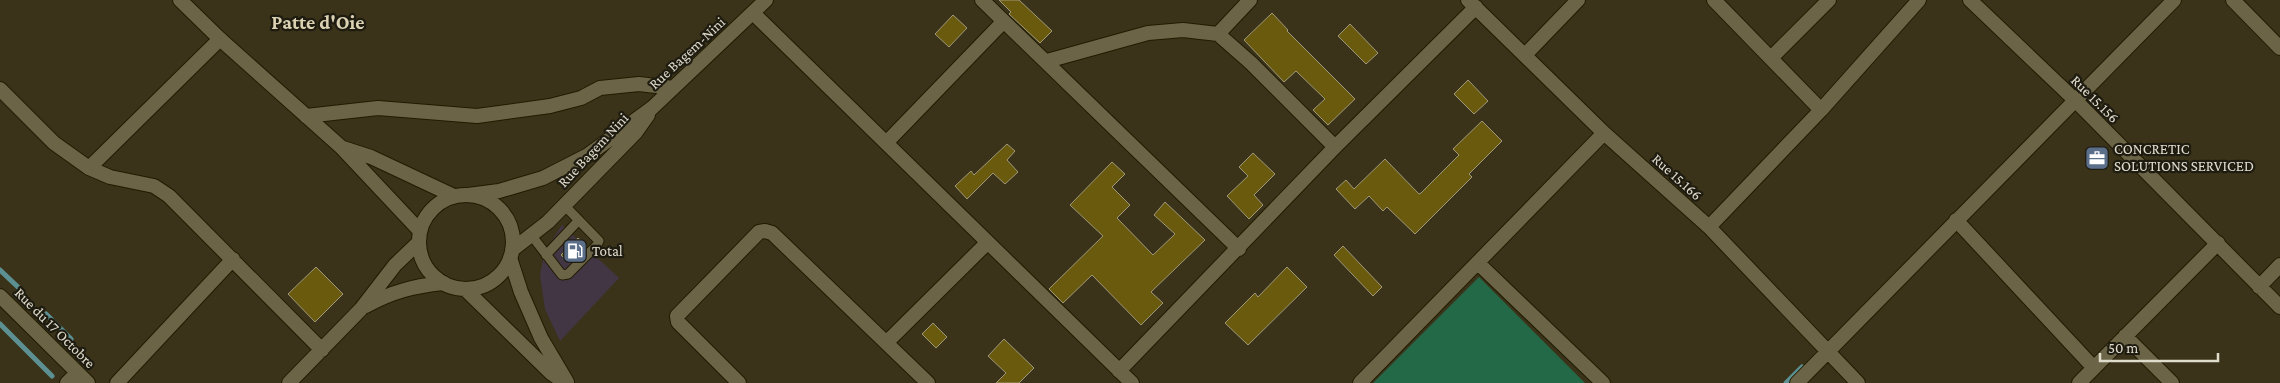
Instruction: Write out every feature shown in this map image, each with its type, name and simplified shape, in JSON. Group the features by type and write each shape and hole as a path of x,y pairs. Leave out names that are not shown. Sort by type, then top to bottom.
{"street":[{"path":"180,0 220,39 341,147 419,236 425,266 433,276 443,283 465,289 479,288 493,281 503,271 511,254 513,237 509,224 502,213 487,201 461,196 371,157 341,147"},
{"name":"Rue Bagem-Nini","path":"652,108 766,0"},
{"path":"982,0 1003,22 1047,61 1126,142 1239,249"},
{"path":"1218,34 1250,0"},
{"path":"1525,55 1578,0"},
{"path":"1714,0 1772,57 1821,110"},
{"path":"1772,57 1829,0"},
{"path":"1709,228 1821,110 1919,0"},
{"name":"Rue 15.156","path":"1970,0 2076,101 2280,308"},
{"path":"1796,383 2174,0"},
{"path":"2233,0 2280,48"},
{"path":"1120,371 1472,4"},
{"name":"Rue 15.166","path":"1472,4 1604,133 1709,228 1826,352 1858,383"},
{"path":"754,13 1132,383"},
{"path":"886,143 1003,22"},
{"path":"1047,61 1148,33 1183,30 1218,34 1251,63 1335,147"},
{"path":"89,168 220,39"},
{"path":"306,116 378,108 477,116 550,106 581,98 600,88 639,84 673,88"},
{"path":"0,89 54,143 89,168 110,177 154,186 169,196 322,350"},
{"name":"Rue Bagem Nini","path":"461,196 522,185 568,166 588,155 652,108"},
{"name":"Rue Bagem Nini","path":"511,254 564,205 636,132 652,108"},
{"path":"1360,383 1604,133"},
{"path":"289,383 361,309 419,236 427,215 439,203 461,196"},
{"path":"1956,220 2094,368"},
{"path":"739,383 678,322 677,316 758,232 765,230 772,233 928,383"},
{"path":"887,342 987,243"},
{"path":"2080,383 2218,244"},
{"path":"511,254 522,292 541,338 566,383"},
{"path":"117,383 233,259"},
{"path":"1478,262 1603,383"},
{"path":"2259,287 2280,265"},
{"path":"361,309 386,295 402,290 443,283"},
{"path":"465,289 551,373 566,383"},
{"name":"Rue du 17 Octobre","path":"0,296 72,378 88,383"},
{"path":"2125,336 2172,383"}],"lane":[{"path":"532,236 562,275 568,274 597,246 599,240 564,205"},
{"path":"546,254 579,220"}],"shaded area":[{"path":"562,225 619,278 560,341 545,309 540,275 545,251"}],"green space":[{"path":"1479,277 1585,383 1373,383"}],"building":[{"path":"999,0 1019,0 1052,31 1040,43 1009,14 1011,12"},
{"path":"1272,13 1287,31 1355,99 1328,125 1313,110 1325,99 1296,71 1284,82 1244,40"},
{"path":"953,15 967,28 949,47 935,34"},
{"path":"1350,24 1378,53 1366,64 1338,36"},
{"path":"1468,80 1488,101 1474,114 1454,94"},
{"path":"1482,121 1502,141 1469,174 1472,177 1415,234 1387,207 1383,211 1369,196 1355,209 1336,189 1346,180 1354,189 1385,159 1419,194 1459,155 1453,149"},
{"path":"1007,144 1015,151 1007,160 1018,172 1005,184 993,173 967,199 955,186 971,171 974,175"},
{"path":"1253,153 1275,174 1254,195 1263,205 1249,219 1227,196 1248,176 1239,167"},
{"path":"1112,162 1125,174 1112,187 1130,205 1117,218 1153,255 1175,234 1154,215 1165,202 1205,240 1151,292 1163,303 1141,325 1092,275 1063,303 1049,289 1103,236 1070,205"},
{"path":"578,238 587,246 570,263 561,255"},
{"path":"1343,246 1382,287 1373,296 1334,255"},
{"path":"316,267 343,294 315,322 288,294"},
{"path":"1287,267 1307,287 1248,345 1225,323 1255,293 1258,297"},
{"path":"933,323 947,337 936,348 922,334"},
{"path":"1004,339 1034,368 1019,383 996,383 1006,373 988,356"}],"waterway":[{"path":"0,270 19,288"},
{"path":"46,314 71,339"},
{"path":"0,324 52,376"},
{"path":"1786,383 1802,367"}],"place":[{"name":"CONCRETIC SOLUTIONS SERVICED","path":"2097,158"},
{"name":"Total","path":"575,251"}],"district":[{"name":"Patte d'Oie","path":"318,22"}]}
